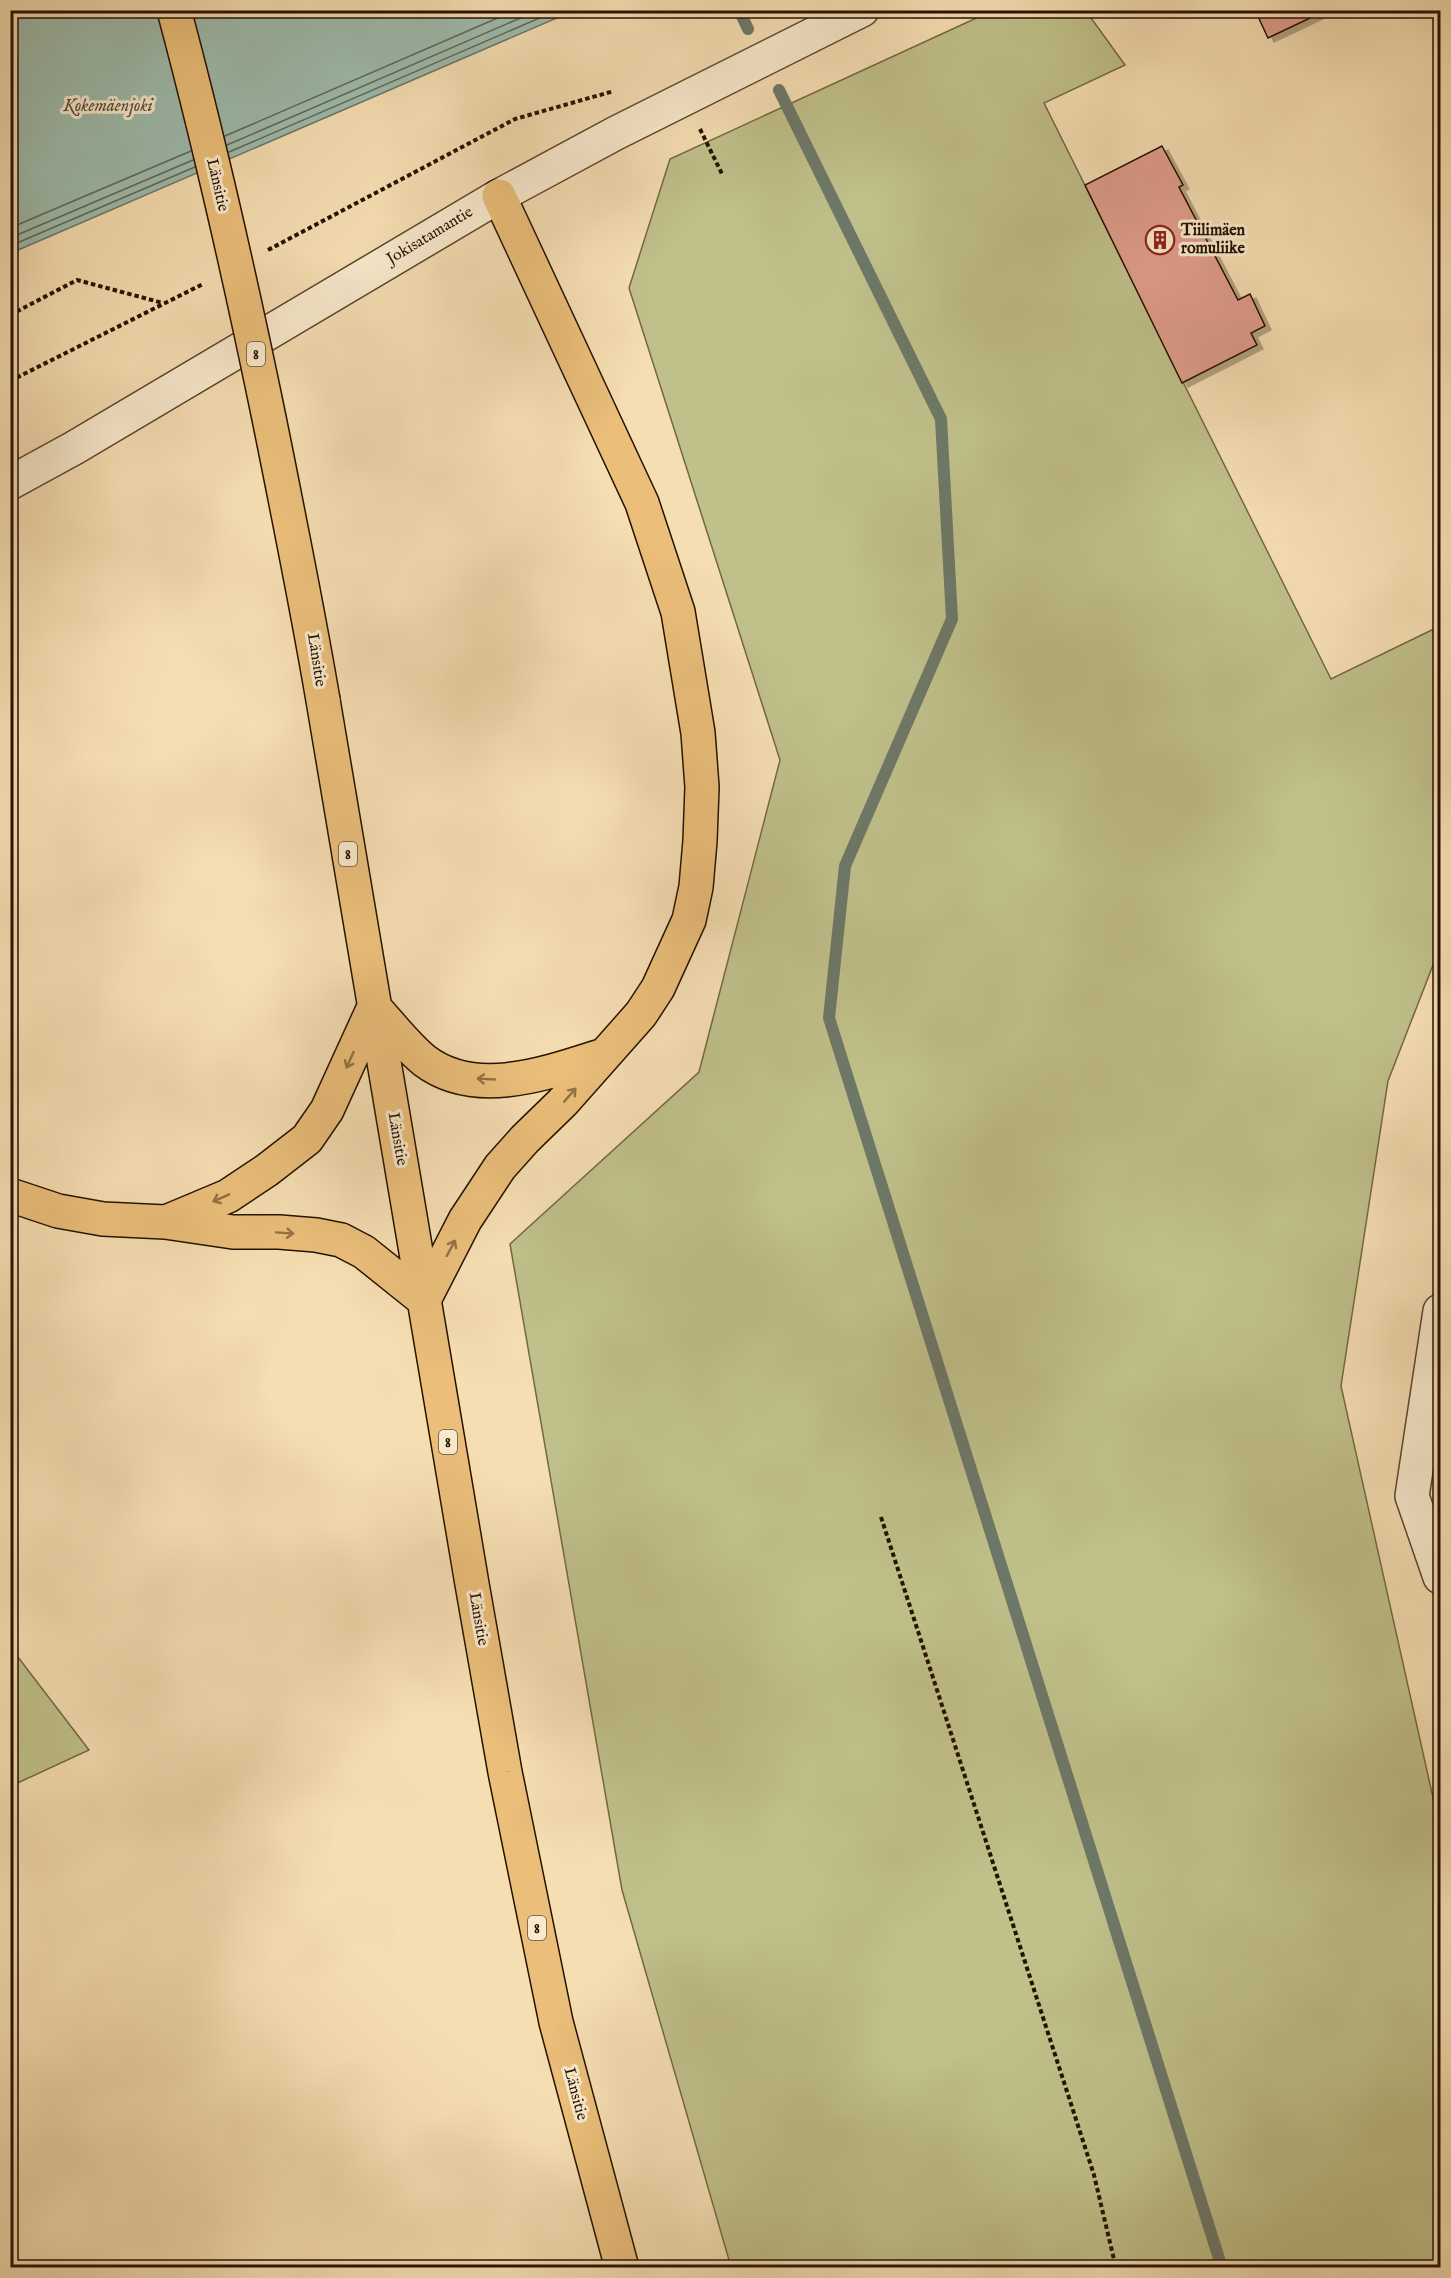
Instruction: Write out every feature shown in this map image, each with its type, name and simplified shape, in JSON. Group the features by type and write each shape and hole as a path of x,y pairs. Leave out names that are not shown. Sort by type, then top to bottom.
{"highway":[{"name":"Länsitie","path":"174,10 249,324 308,608 503,1760 551,1999 622,2268"},
{"path":"10,1194 58,1211 103,1219 165,1222 233,1232 279,1232 341,1240 364,1252 424,1300 465,1220 500,1167 563,1102 641,1014 658,988 689,920 696,887 700,841 702,787 698,733 678,612 642,503 499,196"},
{"path":"165,1222 228,1196 307,1139 327,1110 374,1007 425,1061 442,1071 466,1078 494,1080 522,1078 604,1055"}],"street":[{"name":"Jokisatamantie","path":"10,483 74,448 499,196 685,98 862,10"},
{"path":"1440,1311 1412,1496 1440,1577"}],"path":[{"path":"266,252 515,119 620,89"},
{"path":"685,98 722,174"},
{"path":"10,315 77,280 164,303"},
{"path":"10,381 205,282"},
{"path":"881,1517 1094,2175 1116,2268"}],"green space":[{"path":"1003,10 1086,11 1125,65 1044,103 1331,679 1440,626 1440,947 1388,1081 1341,1386 1440,1829 1440,2267 731,2267 622,1890 510,1244 699,1072 780,760 629,288 670,159 983,15"},
{"path":"11,1648 89,1750 10,1786"}],"water":[{"name":"Kokemäenjoki","path":"11,11 573,11 11,253"}],"building":[{"path":"1255,10 1327,10 1268,38"},
{"name":"Tiilimäen romuliike","path":"1162,146 1183,185 1179,187 1238,300 1250,294 1265,326 1251,333 1257,345 1182,383 1085,185"}],"waterway":[{"path":"739,10 748,29"},
{"path":"779,90 941,419 952,619 845,866 829,1018 1222,2268"}],"place":[{"name":"Tiilimäen romuliike","path":"1160,240"}]}
